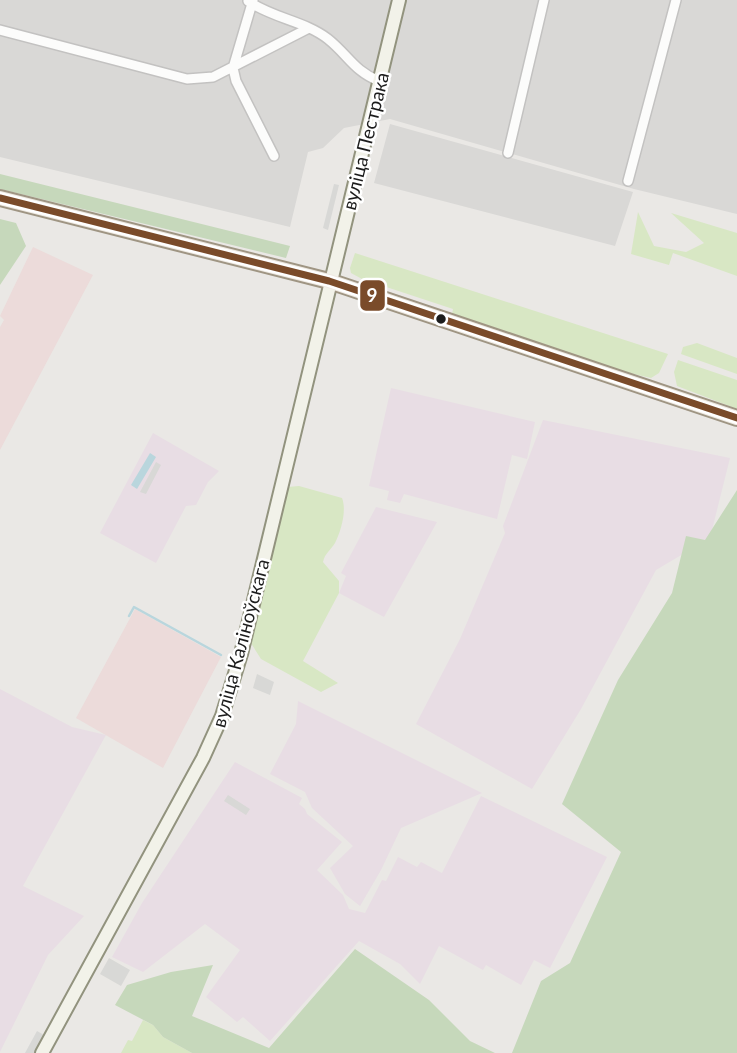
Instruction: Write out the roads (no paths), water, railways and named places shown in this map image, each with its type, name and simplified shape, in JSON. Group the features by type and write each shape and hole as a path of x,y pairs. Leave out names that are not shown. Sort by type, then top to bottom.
{"main road":[{"path":"0,198 330,281 737,418"}],"street":[{"name":"вуліца Пестрака","path":"330,281 398,0"},
{"path":"508,153 544,0"},
{"path":"628,181 676,0"},
{"path":"274,156 236,81 233,68 251,1 329,40 364,75 379,80"},
{"path":"0,30 187,79 213,77 309,28"},
{"name":"вуліца Каліноўскага","path":"42,1053 203,758 222,716 241,654 330,281"}],"water":[{"path":"150,453 156,457 137,489 131,485"}],"waterway":[{"path":"129,616 134,607 221,655"}]}
